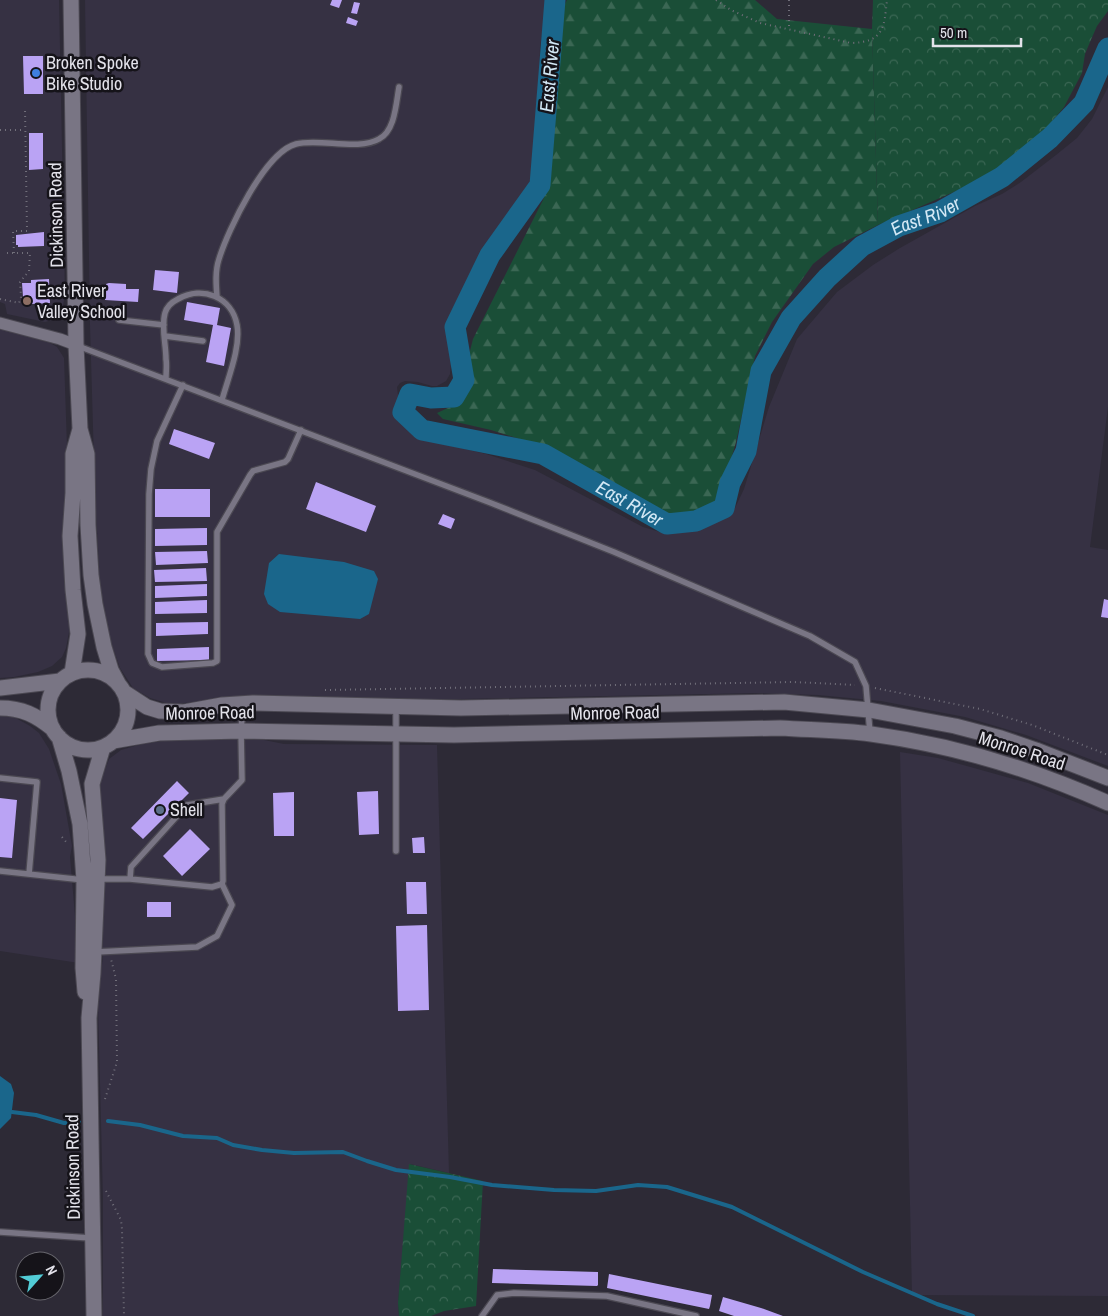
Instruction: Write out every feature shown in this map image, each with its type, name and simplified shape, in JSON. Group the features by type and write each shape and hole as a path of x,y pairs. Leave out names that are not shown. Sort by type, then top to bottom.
{"main road":[{"name":"Dickinson Road","path":"71,0 76,345 80,429 88,454 88,525 95,604 111,670 121,688"},
{"name":"Dickinson Road","path":"66,677 78,634 70,536 73,454 80,429"},
{"path":"0,688 66,677 84,670 97,670 109,675 121,688 127,702 128,713 126,724 121,733 108,744 91,750 79,749 68,744 40,718 30,713 17,709 0,708"},
{"path":"56,733 48,717 48,704 52,691 66,677"},
{"name":"Monroe Road","path":"121,688 146,707 160,711 184,712 222,705 243,704 461,708 784,702 869,710 955,726 1001,738 1083,767 1108,778"},
{"name":"Monroe Road","path":"108,744 159,733 241,731 464,735 780,728 870,734 915,741 994,760 1066,785 1108,803"},
{"name":"Dickinson Road","path":"56,733 71,777 91,880"},
{"name":"Dickinson Road","path":"94,1316 89,1018 83,968 89,952 91,880 97,834 92,784 108,744"}],"street":[{"path":"0,323 76,345"}],"lane":[{"path":"217,297 216,271 224,243 245,202 273,159 280,152 295,144 305,142 352,144 377,141 389,129 395,112 399,87"},
{"path":"166,378 164,325 167,308 180,298 196,292 217,297 226,302 231,308 238,333 236,348 222,400"},
{"path":"119,320 164,325"},
{"path":"164,336 203,341"},
{"path":"76,345 605,548 810,636 855,662 866,686 870,734"},
{"path":"183,385 157,441 151,470 149,494 148,654 152,663 162,667 213,663 217,661 217,532 253,471 285,462 301,430"},
{"path":"89,952 197,947 217,936 232,906 222,884 222,804 224,799 242,780 241,731 243,704"},
{"path":"396,706 396,851"},
{"path":"0,778 37,782 29,874"},
{"path":"130,878 131,867 187,805 224,799"},
{"path":"0,871 91,880 130,878 212,887 222,884"},
{"path":"0,1232 93,1238"},
{"path":"482,1316 497,1295 514,1293 607,1296 696,1316"}],"path":[{"path":"716,0 731,10 760,23 834,40 851,42 865,42 875,38 882,31 887,0"},
{"path":"789,0 789,29"},
{"path":"14,253 14,231 27,231 25,109"},
{"path":"0,130 25,130"},
{"path":"0,299 17,304 20,301 20,282 29,271 30,253 4,253"},
{"path":"103,1105 108,1084 117,1062 116,979 112,966 111,952"},
{"path":"106,1184 106,1192 121,1220 124,1316"}],"shaded area":[{"path":"0,0 59,0 65,296 62,310 52,320 45,322 7,314 5,304 0,302"},
{"path":"85,0 547,0 540,47 538,154 535,170 527,188 481,259 455,316 449,340 450,374 446,381 437,386 418,382 405,381 400,383 397,387 399,404 408,423 425,437 436,442 486,454 535,470 643,527 660,532 686,531 703,526 726,516 735,508 744,489 769,407 797,339 837,292 873,265 900,248 1021,182 1077,138 1092,119 1108,87 1108,407 1090,547 1108,550 1108,766 1026,735 965,717 881,701 818,695 758,693 412,700 312,698 275,695 170,704 150,698 133,688 120,668 107,631 98,572 90,325"},
{"path":"0,329 50,343 57,347 64,358 68,476 64,573 70,627 66,648 62,657 52,666 38,672 0,678"},
{"path":"0,715 12,716 39,733 49,749 61,784 72,846 70,857 79,963 0,951"},
{"path":"191,738 264,740 284,744 437,745 449,1173 410,1164 398,1303 399,1316 103,1316 103,1200 98,1004 103,955 102,915 105,854 100,783 109,759 121,750 145,743"},
{"path":"900,752 938,758 1028,783 1108,815 1108,1296 912,1295"}],"green space":[{"path":"567,0 755,0 777,19 872,29 878,225 834,247 813,264 772,322 755,356 736,442 721,493 713,504 693,514 675,515 659,510 545,447 491,430 443,419 437,413 459,403 467,393 469,383 468,359 473,339 543,200 551,176 555,68 562,10"},
{"path":"873,0 1108,0 1108,11 1097,26 1085,54 1082,73 1064,107 1050,124 1018,155 979,181 878,225 872,29"},
{"path":"409,1164 483,1181 476,1306 444,1311 431,1316 399,1316 398,1303"}],"water":[{"path":"279,554 344,562 374,571 378,579 369,614 360,619 280,612 268,604 264,594 269,563"},
{"path":"0,1076 11,1084 14,1093 11,1118 0,1129"}],"building":[{"path":"332,0 342,0 339,8 330,5"},
{"path":"354,2 360,3 357,14 351,13"},
{"path":"348,17 358,21 356,26 346,23"},
{"path":"23,56 43,56 43,94 24,94"},
{"path":"29,133 43,133 43,169 29,170"},
{"path":"44,232 44,246 18,247 16,245 16,235"},
{"path":"155,270 179,272 177,293 153,290"},
{"path":"49,279 50,303 32,304 31,296 23,297 22,283 31,283 31,280"},
{"path":"106,284 126,284 126,289 139,289 138,302 105,300"},
{"path":"187,302 220,308 217,325 231,328 224,366 206,362 213,325 184,320"},
{"path":"174,429 215,443 209,459 169,444"},
{"path":"316,482 376,506 366,532 306,509"},
{"path":"155,489 210,489 210,517 155,517"},
{"path":"443,514 455,519 451,529 438,524"},
{"path":"207,528 207,545 155,546 155,529"},
{"path":"207,551 208,563 156,565 155,552"},
{"path":"206,568 207,581 155,582 154,570"},
{"path":"207,584 207,596 155,598 155,586"},
{"path":"1104,599 1108,600 1108,618 1101,617"},
{"path":"207,600 207,613 155,614 155,602"},
{"path":"208,622 208,634 156,636 156,623"},
{"path":"209,647 209,660 157,661 157,649"},
{"name":"Shell","path":"177,781 189,793 143,839 131,828"},
{"path":"378,791 379,834 359,835 357,792"},
{"path":"294,792 294,836 274,836 273,793"},
{"path":"0,798 17,800 12,858 0,857"},
{"path":"190,829 210,849 182,876 163,856"},
{"path":"424,837 425,853 413,853 412,838"},
{"path":"406,882 426,882 427,914 407,914"},
{"path":"147,902 171,902 171,917 147,917"},
{"path":"427,925 429,1010 398,1011 396,926"},
{"path":"493,1269 598,1272 598,1285 492,1283"},
{"path":"609,1274 712,1295 709,1309 607,1288"},
{"path":"723,1297 783,1316 734,1316 719,1311"}],"waterway":[{"name":"East River","path":"555,0 540,185 490,255 455,327 464,380 454,397 431,398 410,394 403,412 422,430 543,454 667,524 696,521 724,508 730,483 746,451 761,371 791,318 827,278 862,246 899,226 940,212 1002,177 1050,138 1084,103 1108,48"},
{"path":"12,1112 36,1115 64,1123 79,1122"},
{"path":"108,1121 140,1125 183,1136 217,1138 233,1145 262,1150 294,1153 343,1152 396,1170 492,1185 596,1191 638,1185 667,1187 732,1207 863,1272 937,1304 973,1316"}],"place":[{"name":"Broken Spoke Bike Studio","path":"36,73"},
{"name":"East River Valley School","path":"27,301"},
{"name":"Shell","path":"160,810"}]}
